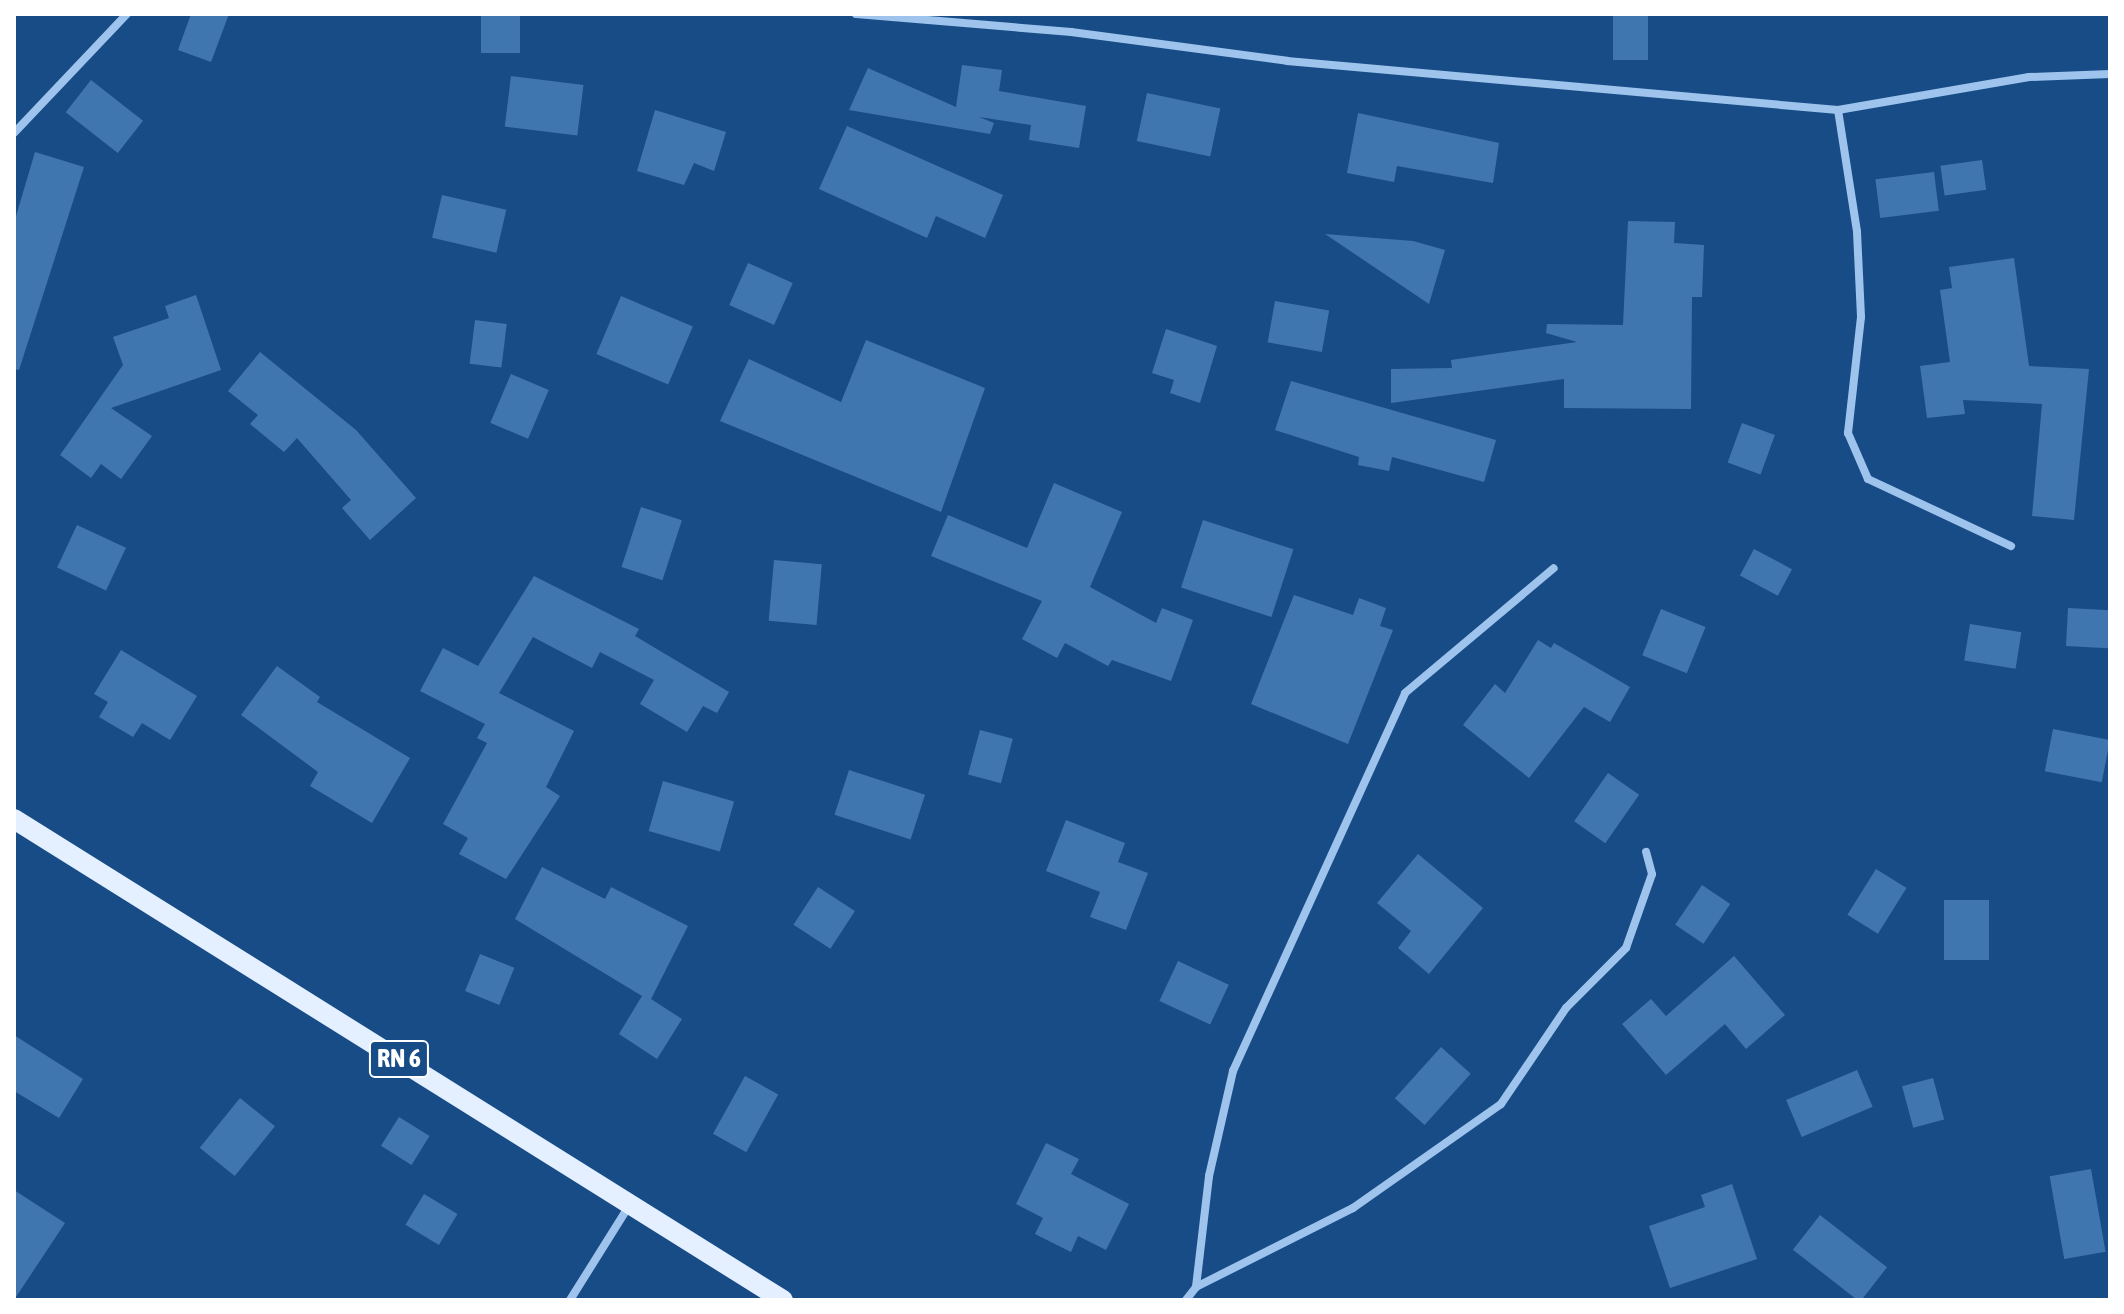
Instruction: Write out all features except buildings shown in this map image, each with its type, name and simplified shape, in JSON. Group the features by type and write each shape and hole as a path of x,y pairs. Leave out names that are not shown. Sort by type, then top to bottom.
{"main road":[{"name":"RN 6","path":"14,819 783,1300"}],"street":[{"path":"14,133 127,14"},
{"path":"856,14 1071,32 1303,63 1838,110 2029,77 2110,74"},
{"path":"1838,110 1857,232 1861,317 1848,433 1868,479 2011,546"},
{"path":"1196,1287 1209,1176 1233,1071 1405,693 1554,568"},
{"path":"1186,1300 1196,1287 1353,1208 1501,1104 1566,1008 1626,948 1652,874 1646,852"},
{"path":"570,1300 631,1203"}]}
